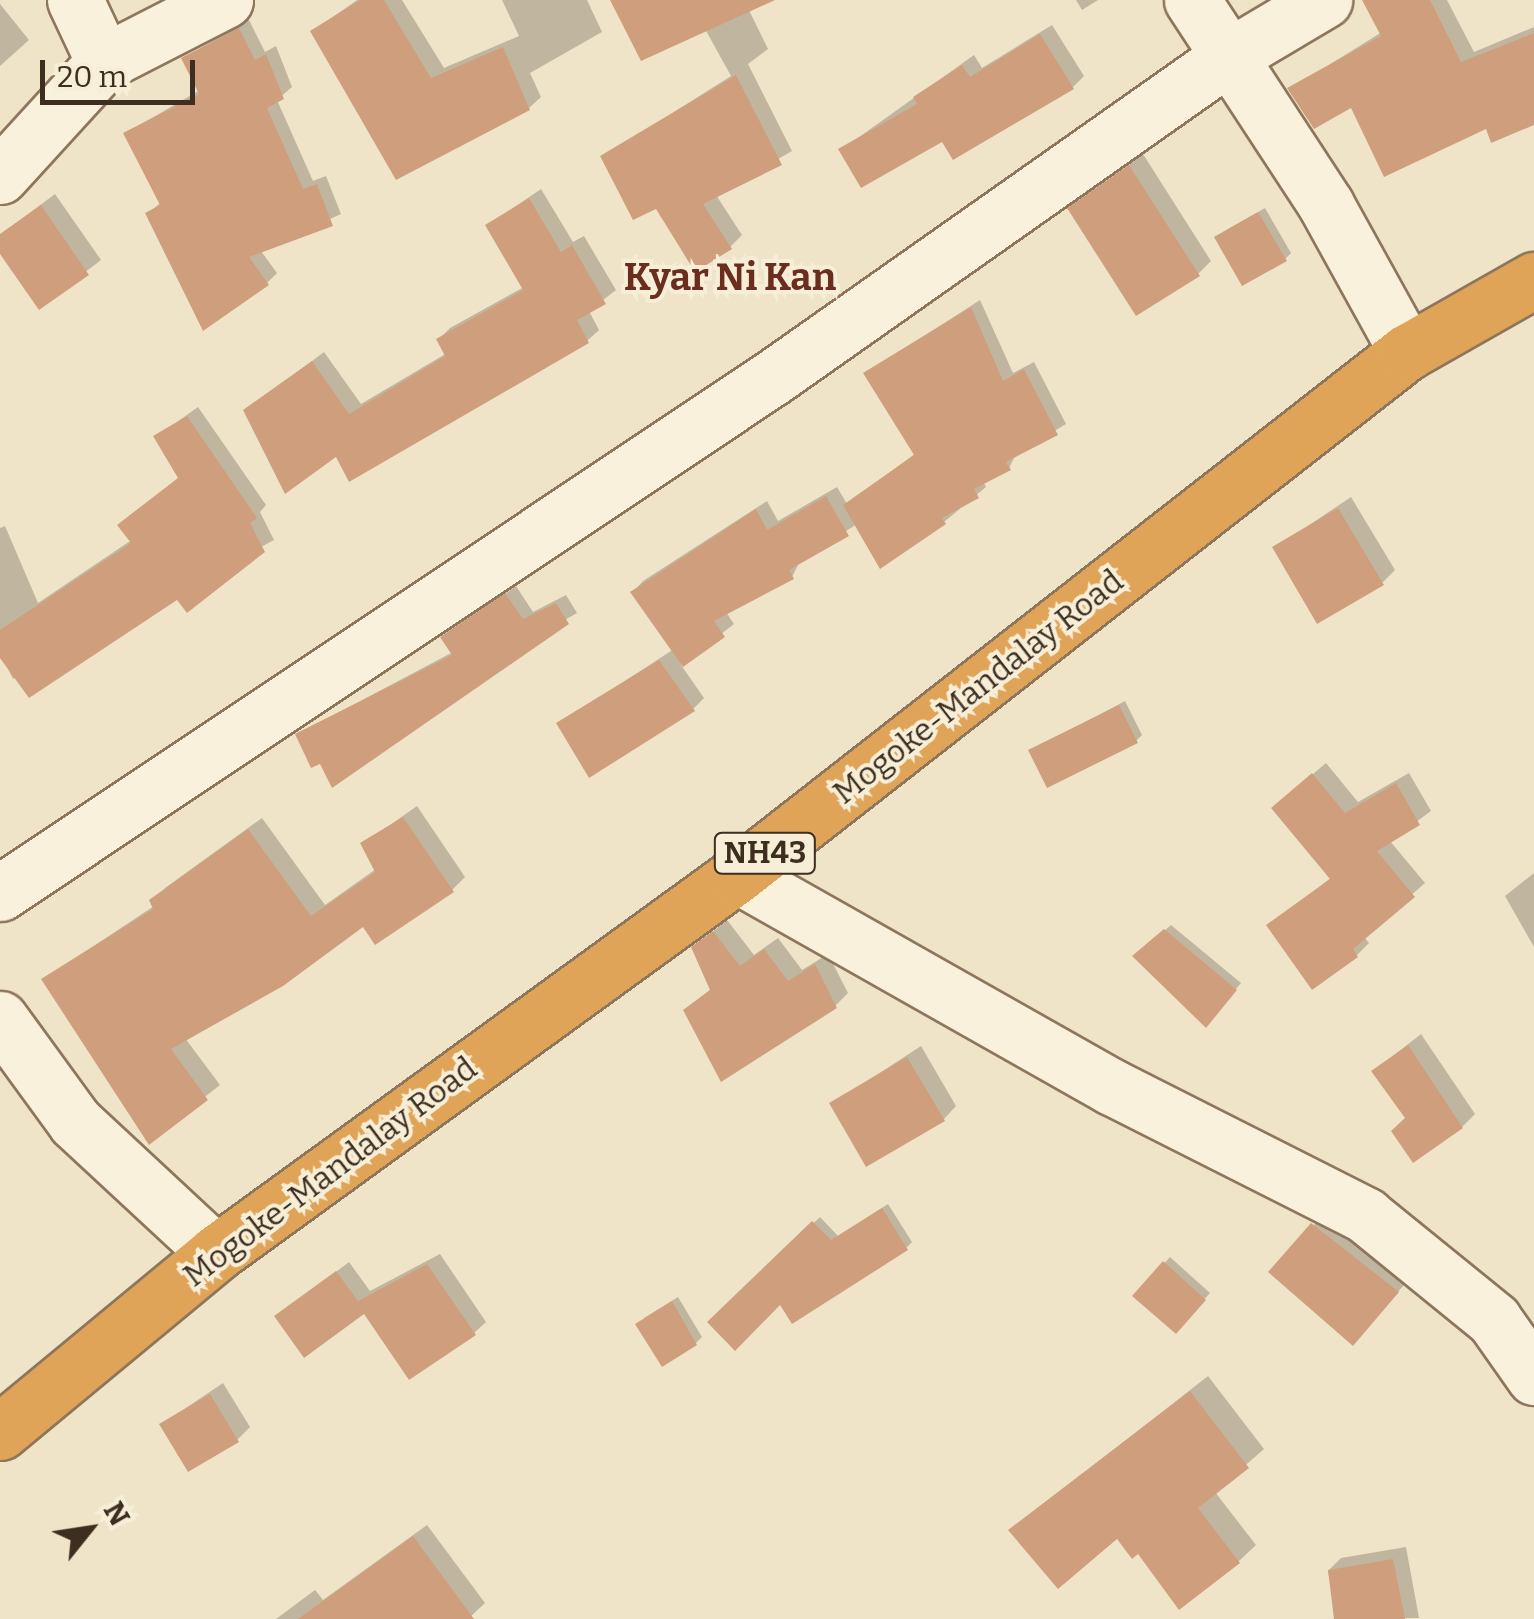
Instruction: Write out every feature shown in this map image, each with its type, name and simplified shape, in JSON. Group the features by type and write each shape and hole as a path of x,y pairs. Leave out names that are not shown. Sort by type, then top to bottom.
{"highway":[{"name":"Mogoke-Mandalay Road","path":"0,1432 216,1253 738,875 1407,352 1534,280"}],"street":[{"path":"75,0 104,62"},
{"path":"0,176 104,62 225,0"},
{"path":"1192,0 1326,205 1407,352"},
{"path":"0,893 772,378 1228,57 1324,0"},
{"path":"738,875 1112,1087 1365,1215 1494,1320 1534,1377"},
{"path":"0,1018 76,1122 216,1253"}],"building":[{"path":"360,0 384,0 431,78 503,47 530,110 396,180 310,31"},
{"path":"610,0 775,0 641,61"},
{"path":"1362,0 1430,0 1461,62 1534,33 1534,125 1491,143 1486,129 1384,177 1351,108 1314,129 1287,88 1381,36"},
{"path":"239,28 255,60 266,54 284,99 267,108 303,189 317,184 333,226 249,257 269,285 203,331 145,213 160,205 123,133 199,94 181,58"},
{"path":"1040,34 1074,89 953,160 942,142 861,188 838,149 917,104 913,97 962,65 970,77"},
{"path":"736,75 782,165 703,204 732,249 695,272 656,209 633,220 600,156"},
{"path":"1129,165 1200,276 1136,316 1067,208"},
{"path":"529,198 561,252 572,245 606,304 577,320 589,343 349,482 336,457 285,494 243,410 312,361 349,414 445,356 436,339 523,290 485,225"},
{"path":"41,205 89,275 39,310 0,254 0,234"},
{"path":"1258,212 1287,261 1242,286 1214,237"},
{"path":"971,307 1003,381 1024,369 1058,435 1006,462 1011,470 974,489 979,498 942,518 946,524 880,569 843,505 914,455 863,373"},
{"path":"187,416 257,518 250,523 265,552 187,613 177,600 29,698 0,658 0,630 131,543 117,525 178,478 153,436"},
{"path":"826,496 849,536 789,570 794,579 714,621 725,637 683,667 630,592 756,509 767,530"},
{"path":"1338,508 1384,585 1317,624 1272,547"},
{"path":"505,593 523,619 556,603 569,624 332,788 320,764 311,768 295,734 452,655 440,637"},
{"path":"659,660 695,711 589,778 556,723"},
{"path":"1119,705 1138,743 1047,788 1028,750"},
{"path":"1312,773 1345,813 1396,783 1420,825 1377,851 1415,897 1353,949 1358,957 1312,990 1266,925 1330,879 1271,808"},
{"path":"403,817 454,892 375,945 363,927 283,986 171,1049 208,1100 149,1145 41,979 153,909 149,900 248,829 311,916 375,872 360,843"},
{"path":"1164,929 1237,990 1206,1028 1132,956"},
{"path":"713,931 740,966 764,949 788,981 815,964 837,1008 721,1082 683,1010 710,990 691,947"},
{"path":"1408,1045 1463,1128 1413,1163 1391,1131 1405,1118 1371,1071"},
{"path":"907,1057 945,1121 866,1167 829,1103"},
{"path":"882,1208 908,1250 792,1324 780,1305 735,1351 707,1322 812,1221 831,1240"},
{"path":"1311,1223 1399,1292 1353,1346 1268,1272"},
{"path":"1163,1261 1206,1300 1176,1334 1132,1296"},
{"path":"427,1264 476,1335 409,1380 364,1314 304,1358 274,1316 336,1271 358,1301"},
{"path":"672,1301 697,1345 662,1367 635,1324"},
{"path":"1190,1391 1249,1468 1198,1508 1240,1563 1179,1610 1138,1554 1132,1559 1117,1539 1058,1589 1008,1530"},
{"path":"210,1394 239,1442 188,1472 159,1424"},
{"path":"413,1536 474,1619 298,1619"},
{"path":"1393,1559 1405,1619 1334,1619 1328,1570"}],"district":[{"name":"Kyar Ni Kan","path":"730,278"}]}
